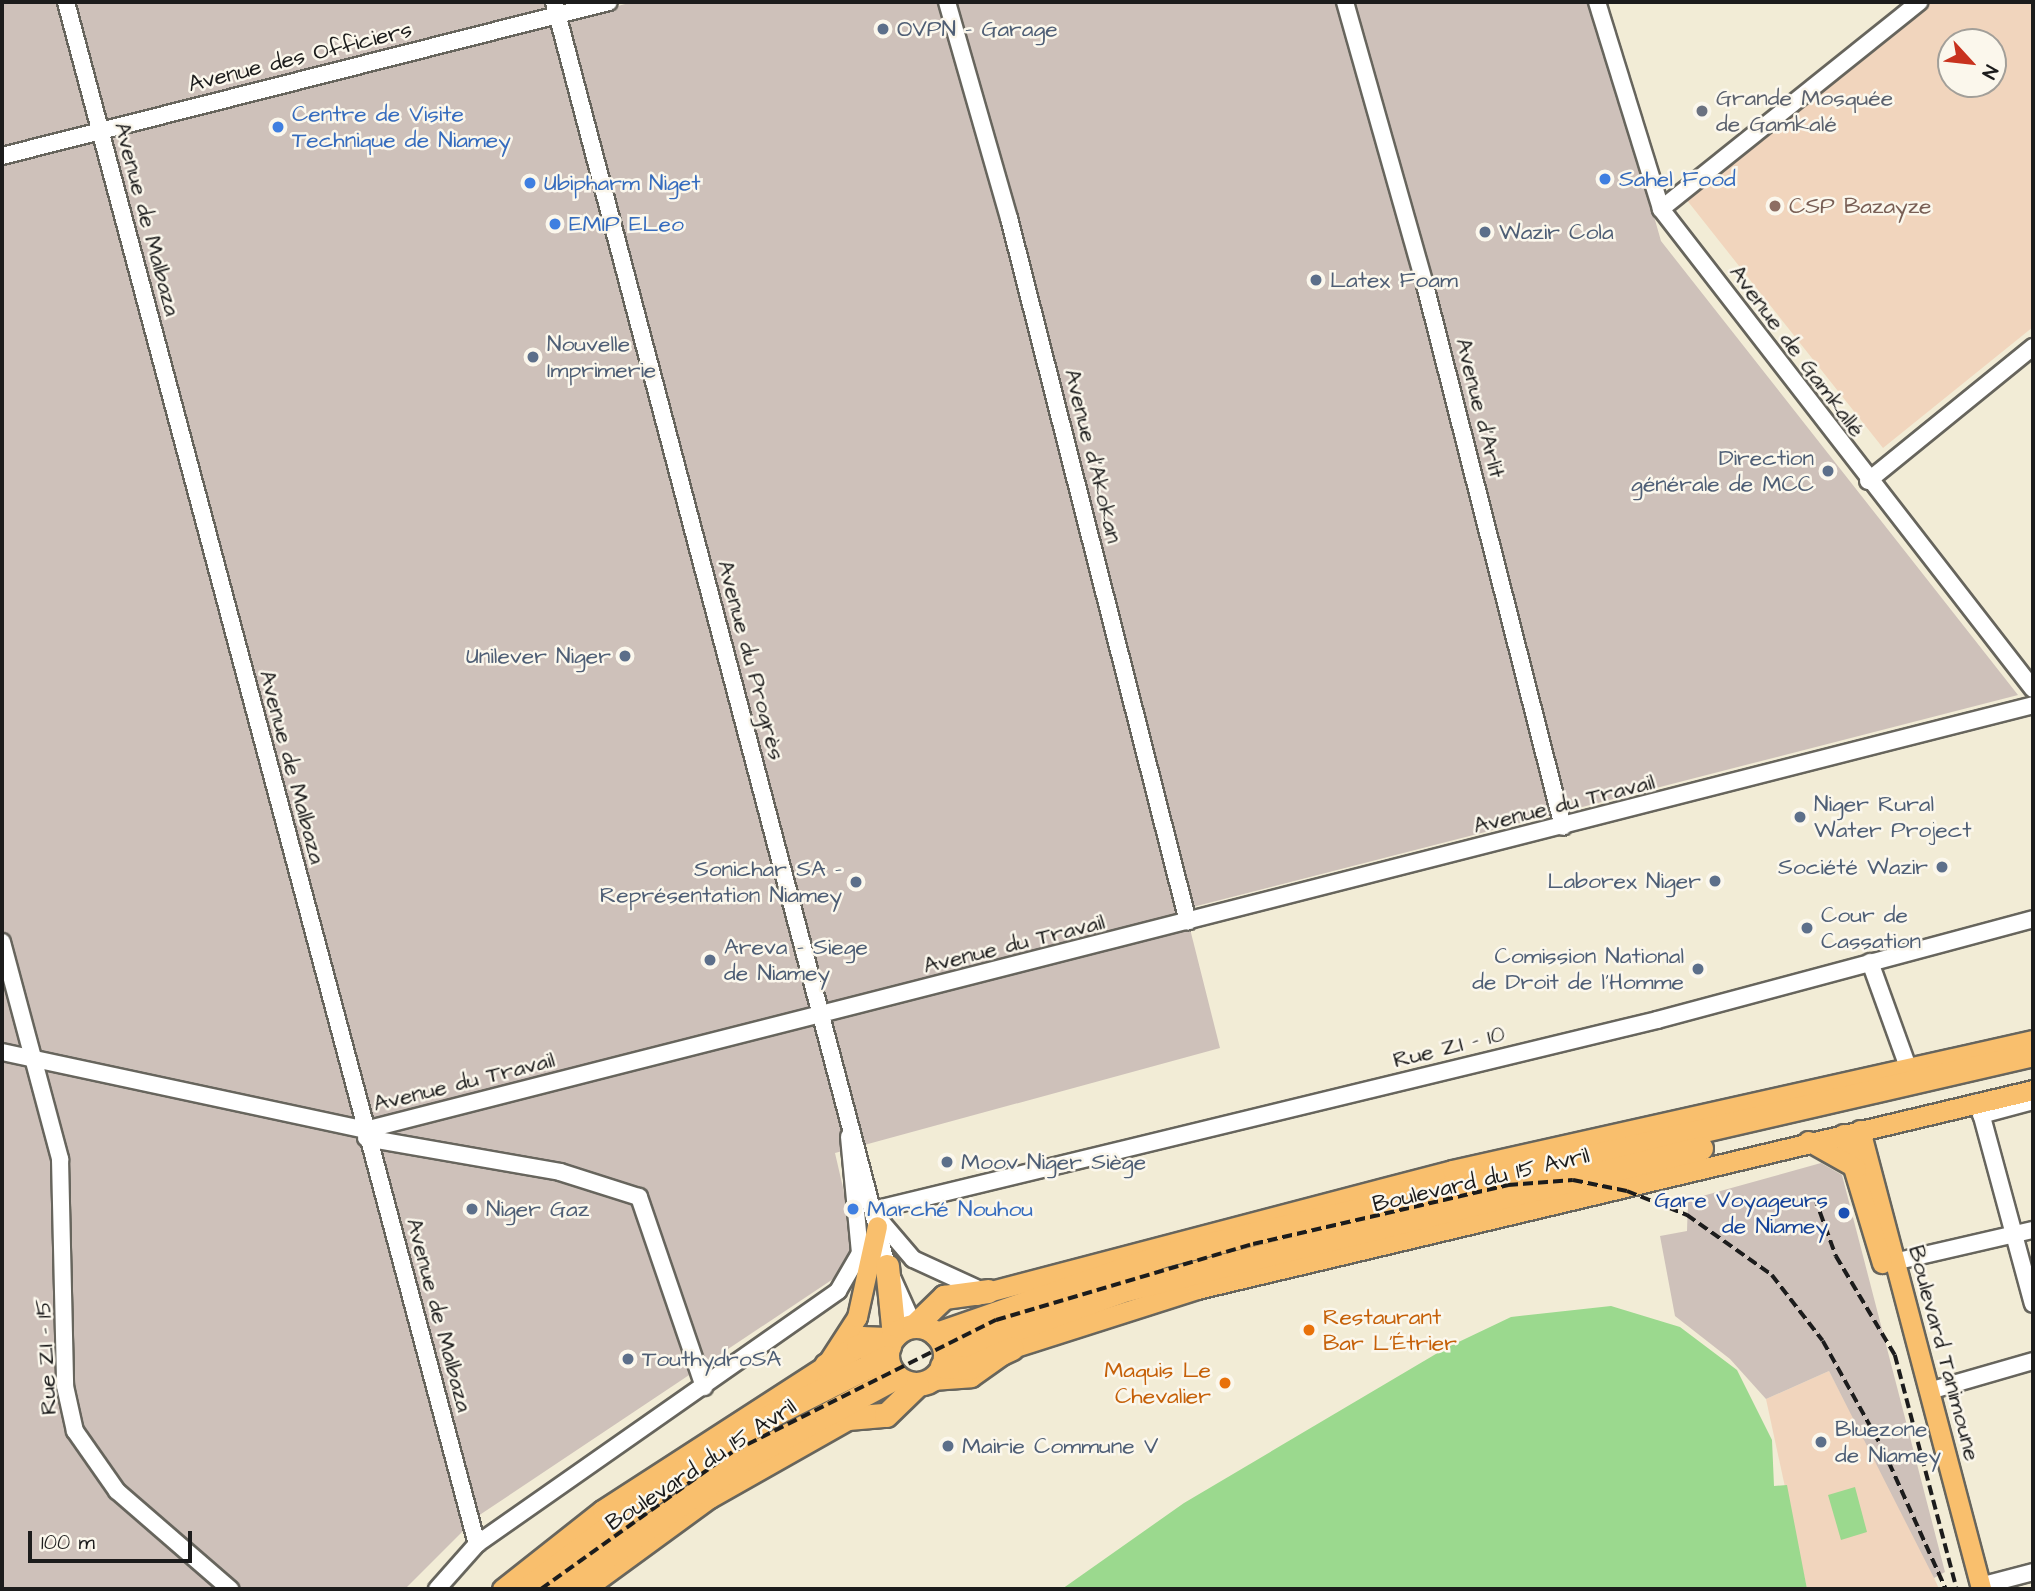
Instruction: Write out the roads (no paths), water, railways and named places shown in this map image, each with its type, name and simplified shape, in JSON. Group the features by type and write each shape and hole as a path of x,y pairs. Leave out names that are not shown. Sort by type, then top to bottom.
{"highway":[{"name":"Boulevard du 15 Avril","path":"526,1589 674,1478 768,1418 913,1354 1042,1292 1167,1254 2033,1054"},
{"name":"Boulevard du 15 Avril","path":"560,1589 747,1457 913,1354 1168,1278 2033,1069"},
{"path":"887,1266 913,1354"},
{"path":"848,1418 886,1415 913,1354 944,1297 990,1291"},
{"path":"833,1357 867,1343 969,1368 1012,1348"}],"main road":[{"name":"Boulevard du 15 Avril","path":"990,1291 1452,1170 1909,1070 2033,1040"},
{"name":"Boulevard du 15 Avril","path":"1012,1348 1197,1289 1808,1141 1895,1122 1980,1108 2033,1090"},
{"path":"1808,1141 1865,1167 1895,1122"},
{"name":"Boulevard Tanimoune","path":"1851,1132 1865,1167 1977,1588"},
{"name":"Boulevard Tanimoune","path":"1870,1189 1894,1262 1929,1391 1977,1588"},
{"path":"833,1357 864,1298 874,1216"},
{"name":"Boulevard du 15 Avril","path":"502,1589 602,1510 833,1357"},
{"name":"Boulevard du 15 Avril","path":"585,1589 710,1497 848,1418"}],"street":[{"name":"Avenue de Malbaza","path":"66,2 477,1544"},
{"name":"Avenue des Officiers","path":"2,156 556,9 609,2"},
{"name":"Avenue d'Akokan","path":"947,2 1009,218 1188,922"},
{"name":"Avenue d'Arlit","path":"1345,2 1426,285 1563,827"},
{"name":"Avenue de Gamkallé","path":"1597,2 1661,209 1868,481 2033,689"},
{"path":"1661,209 1919,2"},
{"name":"Avenue du Progrès","path":"556,9 887,1266"},
{"path":"1868,481 2033,347"},
{"name":"Avenue du Travail","path":"2,1052 366,1134 2033,705"},
{"name":"Rue ZI - 10","path":"874,1216 2033,919"},
{"name":"Rue ZI - 15","path":"2,942 64,1188 65,1386 75,1431 117,1491 230,1589"},
{"path":"1870,962 1909,1070"},
{"path":"2033,1101 1980,1108 2033,1304"},
{"path":"437,1589 477,1544 822,1306 857,1263 850,1124"},
{"path":"366,1134 560,1172 639,1197 704,1387"},
{"path":"874,1216 929,1270 990,1291"},
{"path":"1894,1262 2033,1230"},
{"path":"1929,1391 2033,1361"},
{"path":"1977,1588 2033,1572"}],"railway":[{"path":"541,1589 734,1451 996,1320 1253,1244 1508,1185 1573,1180 1627,1191 1687,1215 1772,1275 1823,1341 1883,1449 1946,1589"},
{"path":"1815,1198 1836,1256 1895,1355 1957,1589"}],"place":[{"name":"OVPN - Garage","path":"883,29"},
{"name":"Grande Mosquée de Gamkalé","path":"1702,111"},
{"name":"Centre de Visite Technique de Niamey","path":"278,127"},
{"name":"Sahel Food","path":"1605,179"},
{"name":"Ubipharm Niget","path":"530,183"},
{"name":"CSP Bazayze","path":"1775,206"},
{"name":"EMIP ELeo","path":"555,224"},
{"name":"Wazir Cola","path":"1485,232"},
{"name":"Latex Foam","path":"1316,280"},
{"name":"Nouvelle Imprimerie","path":"533,357"},
{"name":"Direction générale de MCC","path":"1828,471"},
{"name":"Unilever Niger","path":"625,656"},
{"name":"Niger Rural Water Project","path":"1800,817"},
{"name":"Société Wazir","path":"1942,867"},
{"name":"Laborex Niger","path":"1715,881"},
{"name":"Sonichar SA - Représentation Niamey","path":"856,882"},
{"name":"Cour de Cassation","path":"1807,928"},
{"name":"Areva - Siege de Niamey","path":"710,960"},
{"name":"Comission National de Droit de l'Homme","path":"1698,969"},
{"name":"Moov Niger Siège","path":"947,1162"},
{"name":"Niger Gaz","path":"472,1209"},
{"name":"Marché Nouhou","path":"853,1209"},
{"name":"Gare Voyageurs de Niamey","path":"1844,1213"},
{"name":"Restaurant Bar L’Étrier","path":"1309,1330"},
{"name":"TouthydroSA","path":"628,1359"},
{"name":"Maquis Le Chevalier","path":"1225,1383"},
{"name":"Bluezone de Niamey","path":"1821,1442"},
{"name":"Mairie Commune V","path":"948,1446"}]}
